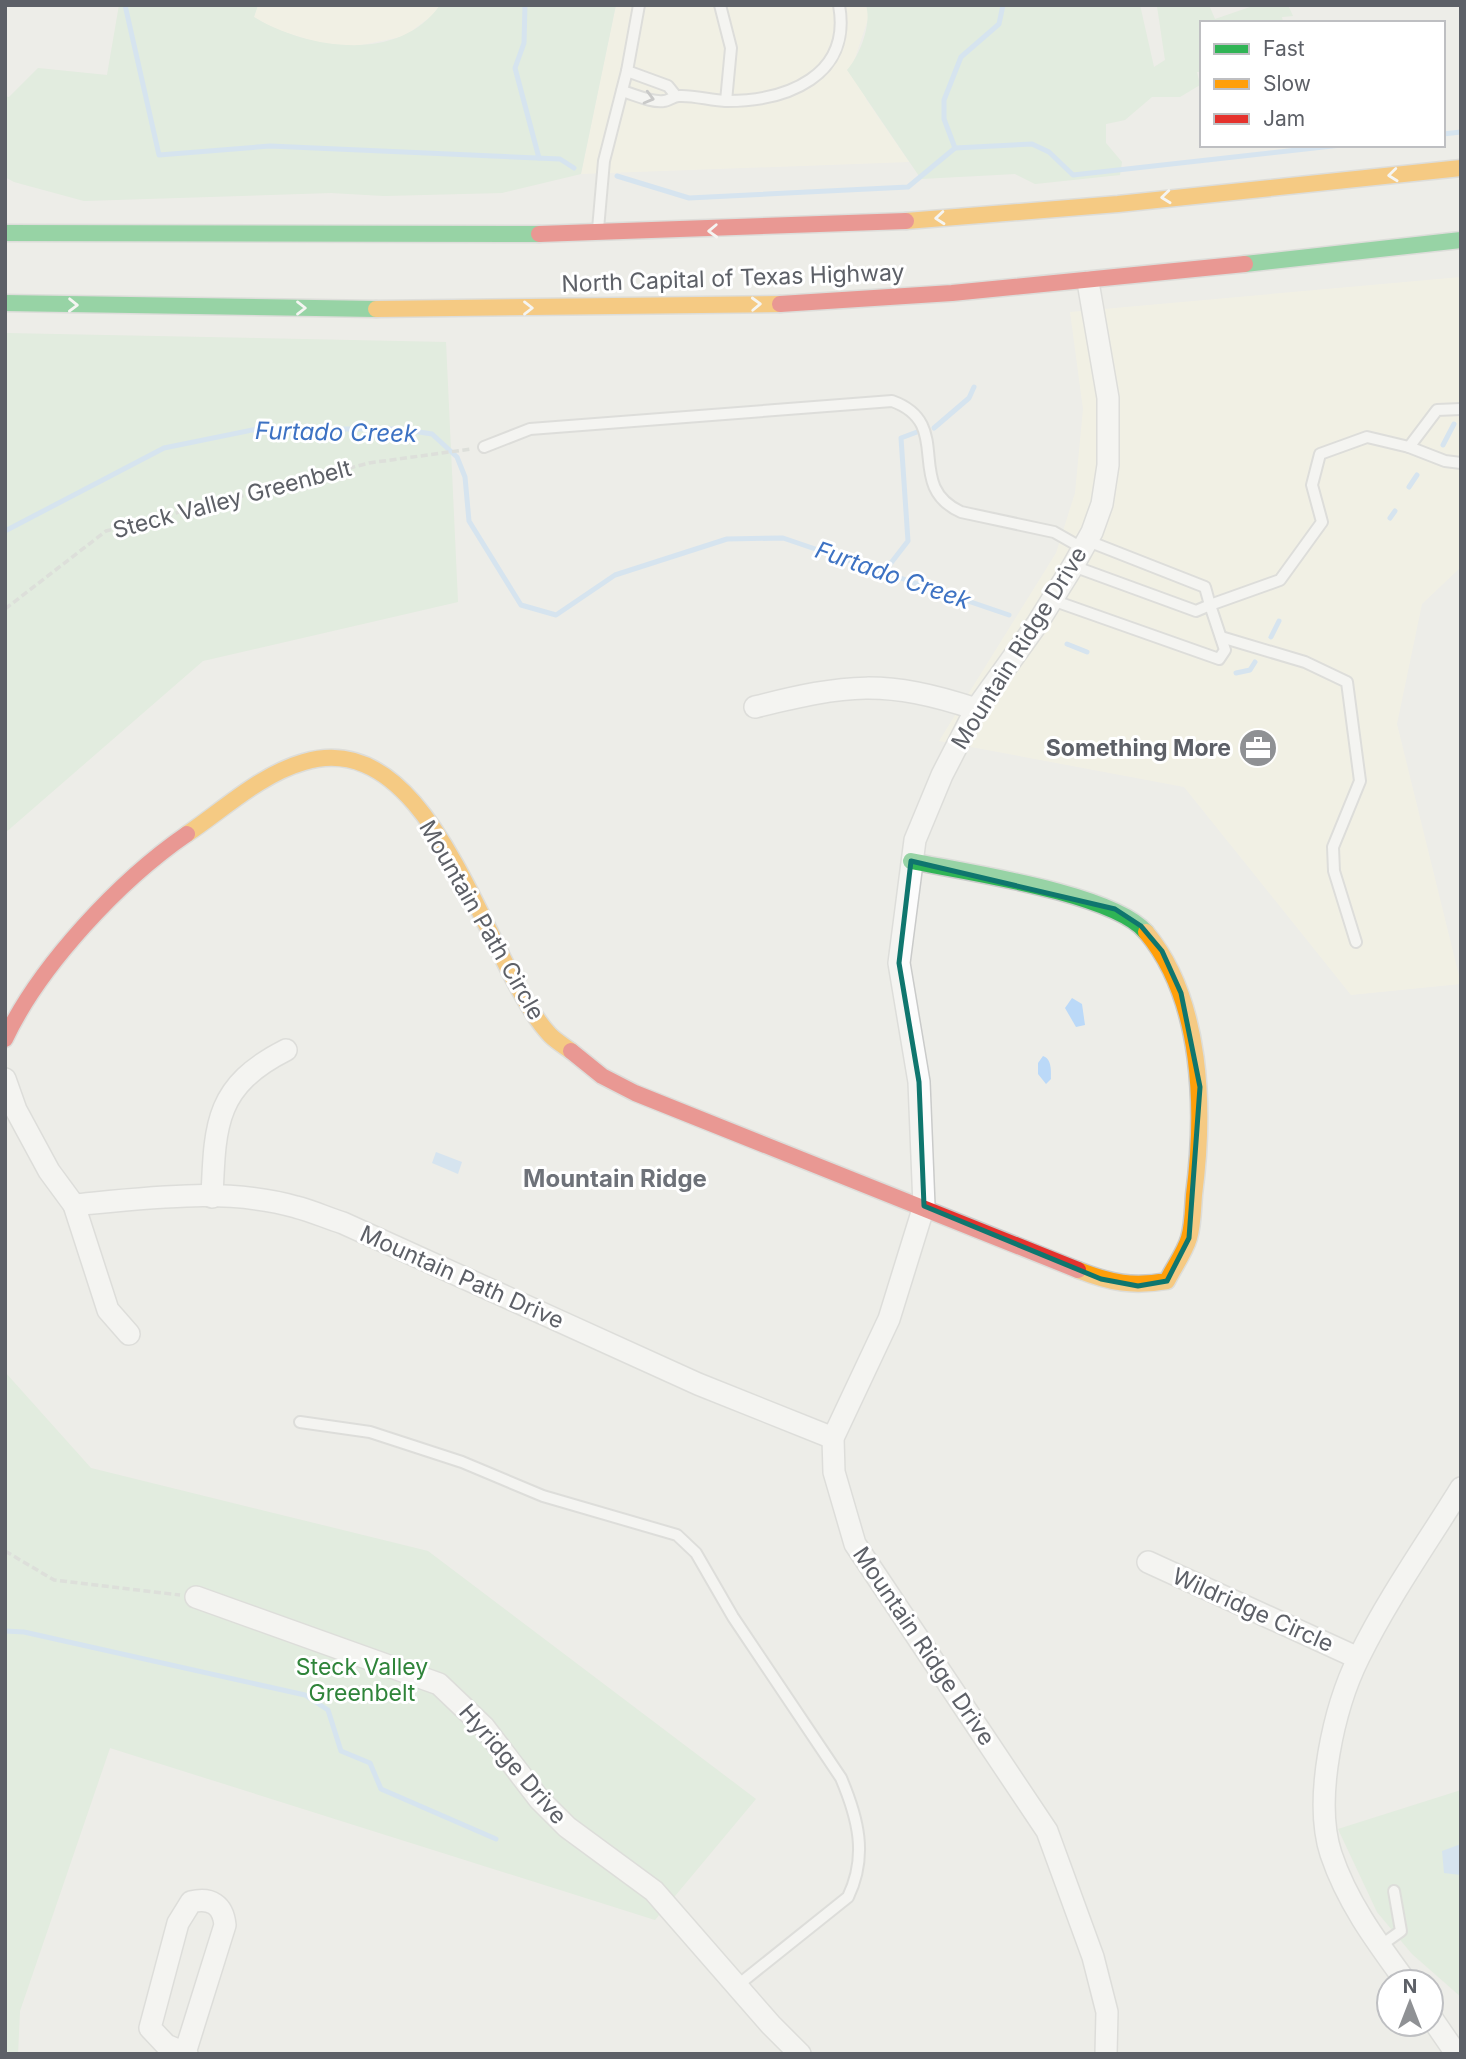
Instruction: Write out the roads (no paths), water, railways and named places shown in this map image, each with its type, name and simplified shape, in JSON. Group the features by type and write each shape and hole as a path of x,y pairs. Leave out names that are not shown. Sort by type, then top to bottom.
{"main road":[{"name":"North Capital of Texas Highway","path":"5,233 597,235 934,219 1457,167"},
{"name":"North Capital of Texas Highway","path":"5,303 608,308 785,303 1088,282 1461,240"},
{"name":"Mountain Path Circle","path":"5,1038 35,987 111,898 147,864 285,768 314,759 343,758 373,769 401,791 425,817 442,840 530,1007 550,1035 602,1076 635,1093 924,1206 1101,1279 1138,1286 1167,1281 1189,1238 1199,1156 1200,1087 1181,993 1163,951 1142,926 1115,909 911,861"}],"street":[{"name":"Mountain Ridge Drive","path":"1088,282 1108,398 1108,465 1102,504 1082,552 976,709 923,813 911,861 899,963 919,1082 924,1206 889,1319 833,1438 834,1472 855,1544 1046,1831 1093,1957 1107,2012 1106,2054"},
{"path":"755,707 849,687 889,687 929,693 976,709"},
{"path":"212,1197 216,1131 226,1103 240,1081 258,1064 286,1050"},
{"path":"5,1079 16,1110 49,1171 74,1205 108,1310 129,1334"},
{"name":"Mountain Path Drive","path":"74,1205 212,1197 254,1199 296,1206 343,1223 698,1384 833,1438"},
{"path":"1396,1968 1355,1911 1330,1852 1325,1815 1325,1782 1332,1742 1359,1658 1461,1488"},
{"name":"Wildridge Circle","path":"1148,1562 1359,1658"},
{"name":"Hyridge Drive","path":"196,1597 439,1684 484,1727 539,1799 567,1827 654,1891 771,2025 800,2054"},
{"path":"202,1899 215,1903 224,1912 225,1926 186,2053 166,2045 150,2028 178,1923 191,1902 202,1899"}],"lane":[{"path":"597,235 604,161 627,71 639,5"},
{"path":"720,5 730,48 726,101"},
{"path":"622,91 663,102 676,96 726,101 760,99 813,81 835,55 842,19 839,5"},
{"path":"627,71 668,86 676,96"},
{"path":"484,447 530,429 892,401 908,407 921,419 927,433 931,484 947,506 961,512 1054,532 1082,552 1196,611 1280,580 1322,522 1312,485 1320,454 1367,437 1409,447 1445,461 1461,463"},
{"path":"1409,447 1437,410 1461,409"},
{"path":"1052,600 1219,659 1225,650 1205,587 1082,552"},
{"path":"1221,637 1305,662 1347,682 1360,780 1333,847 1334,871 1356,942"},
{"path":"300,1422 370,1432 449,1458 543,1496 677,1535 696,1553 733,1617 841,1778 852,1802 860,1842 856,1875 848,1896 738,1985"},
{"path":"1380,1946 1401,1931 1394,1891"}],"water":[{"path":"1072,998 1082,1004 1085,1025 1076,1027 1065,1008"},
{"path":"1043,1056 1048,1060 1051,1069 1051,1079 1046,1084 1038,1074 1038,1063"},
{"path":"436,1152 462,1162 458,1174 432,1163"},
{"path":"1461,1844 1461,1875 1444,1873 1442,1851"}],"waterway":[{"path":"125,5 159,155 270,146 560,159 574,168"},
{"path":"525,5 524,43 515,68 539,158"},
{"path":"1003,5 999,24 961,57 944,100 944,119 955,148 1032,144 1049,152 1073,175 1323,147"},
{"path":"1445,134 1461,132"},
{"path":"617,176 689,198 908,187 955,148"},
{"path":"934,428 969,398 974,387"},
{"name":"Furtado Creek","path":"1443,445 1454,424"},
{"name":"Furtado Creek","path":"5,531 164,448 257,429 400,429 432,434 457,457 465,477 469,521 521,605 556,615 615,575 727,539 783,538 1009,615"},
{"path":"884,572 908,541 901,438 917,432"},
{"name":"Furtado Creek","path":"1409,487 1417,475"},
{"name":"Furtado Creek","path":"1390,518 1395,511"},
{"name":"Furtado Creek","path":"1271,637 1279,621"},
{"name":"Furtado Creek","path":"1067,644 1087,652"},
{"name":"Furtado Creek","path":"1236,673 1250,670 1255,662"},
{"path":"5,1631 24,1632 305,1695 328,1710 341,1751 370,1763 381,1789 496,1839"}],"place":[{"name":"Something More","path":"1258,748"}],"district":[{"name":"Mountain Ridge","path":"615,1178"}],"park label":[{"name":"Steck Valley Greenbelt","path":"362,1680"}]}
